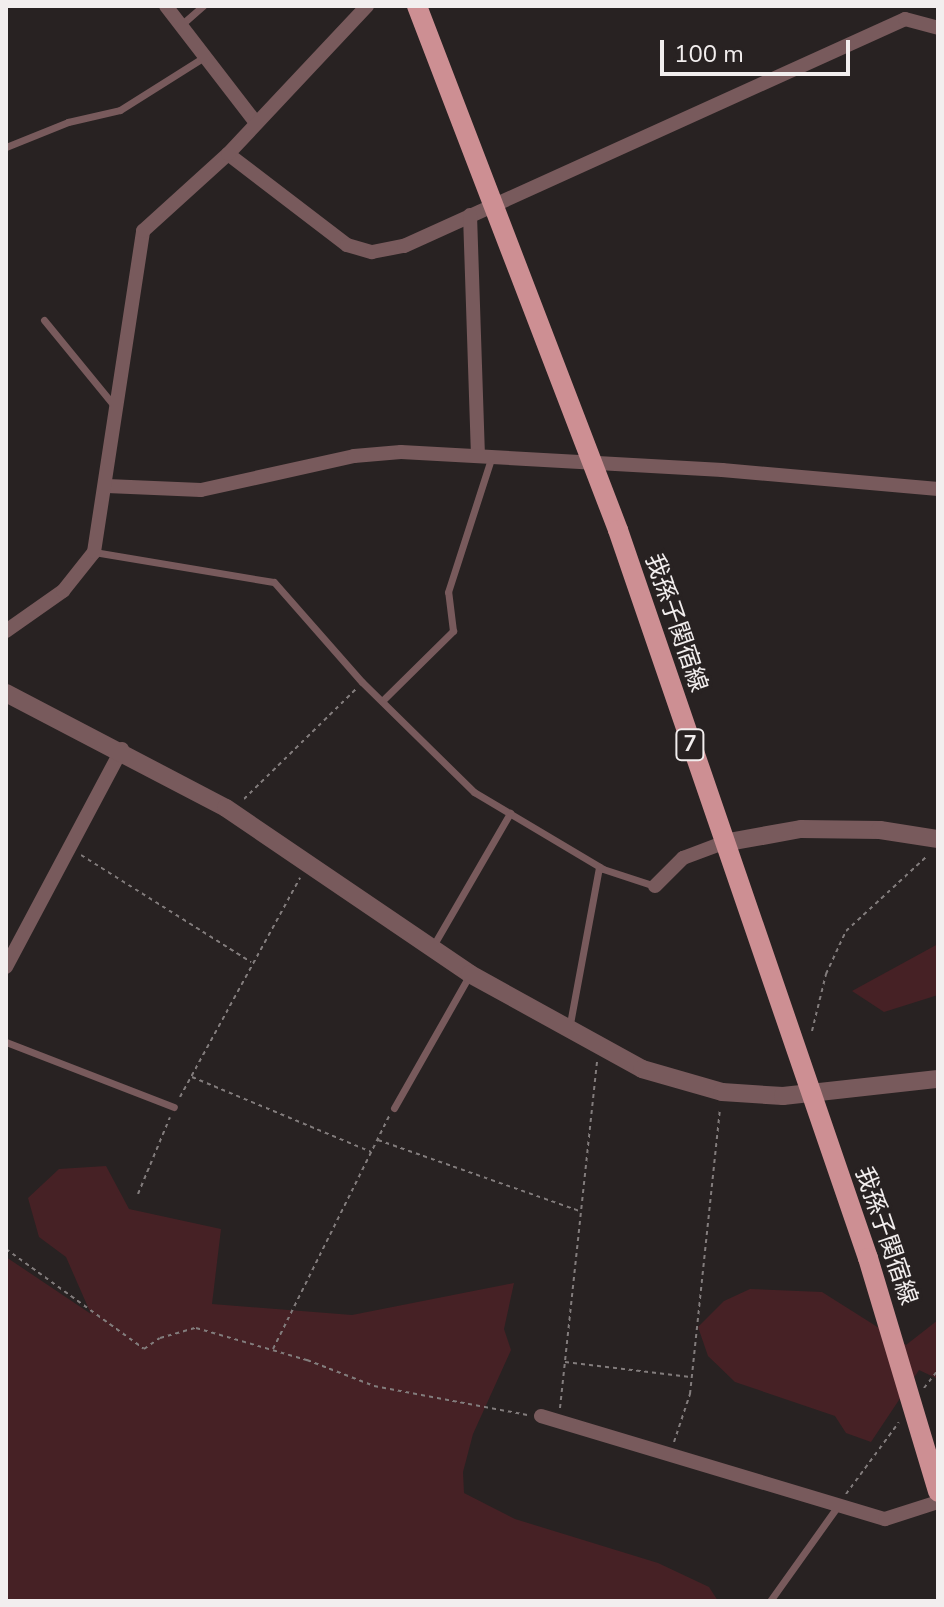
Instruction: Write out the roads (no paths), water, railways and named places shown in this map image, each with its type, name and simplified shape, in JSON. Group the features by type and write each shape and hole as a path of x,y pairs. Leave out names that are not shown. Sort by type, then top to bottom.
{"main road":[{"name":"我孫子関宿線","path":"417,6 593,461 914,1401 938,1492"}],"street":[{"path":"166,6 256,123"},
{"path":"6,631 63,591 94,552 107,486 143,231 228,154 367,6"},
{"path":"228,154 347,245 372,252 404,246 905,13 938,28"},
{"path":"470,215 485,454"},
{"path":"107,486 201,490 354,456 485,454 938,489"},
{"path":"6,693 122,749 232,811 470,974 598,1048 642,1069 722,1092 810,1095 938,1079"},
{"path":"6,967 122,749"},
{"path":"655,886 683,858 723,843 801,829 880,830 938,839"},
{"path":"541,1416 559,1417 837,1507 885,1519 938,1502"}],"lane":[{"path":"181,25 203,6"},
{"path":"6,147 68,122 120,110 206,56"},
{"path":"44,320 118,411"},
{"path":"382,701 453,631 448,592 485,454"},
{"path":"94,552 274,582 362,682 474,792 599,867 655,886"},
{"path":"432,948 510,813"},
{"path":"569,1031 599,867"},
{"path":"394,1108 470,974"},
{"path":"6,1042 174,1107"},
{"path":"770,1601 837,1507"}]}
